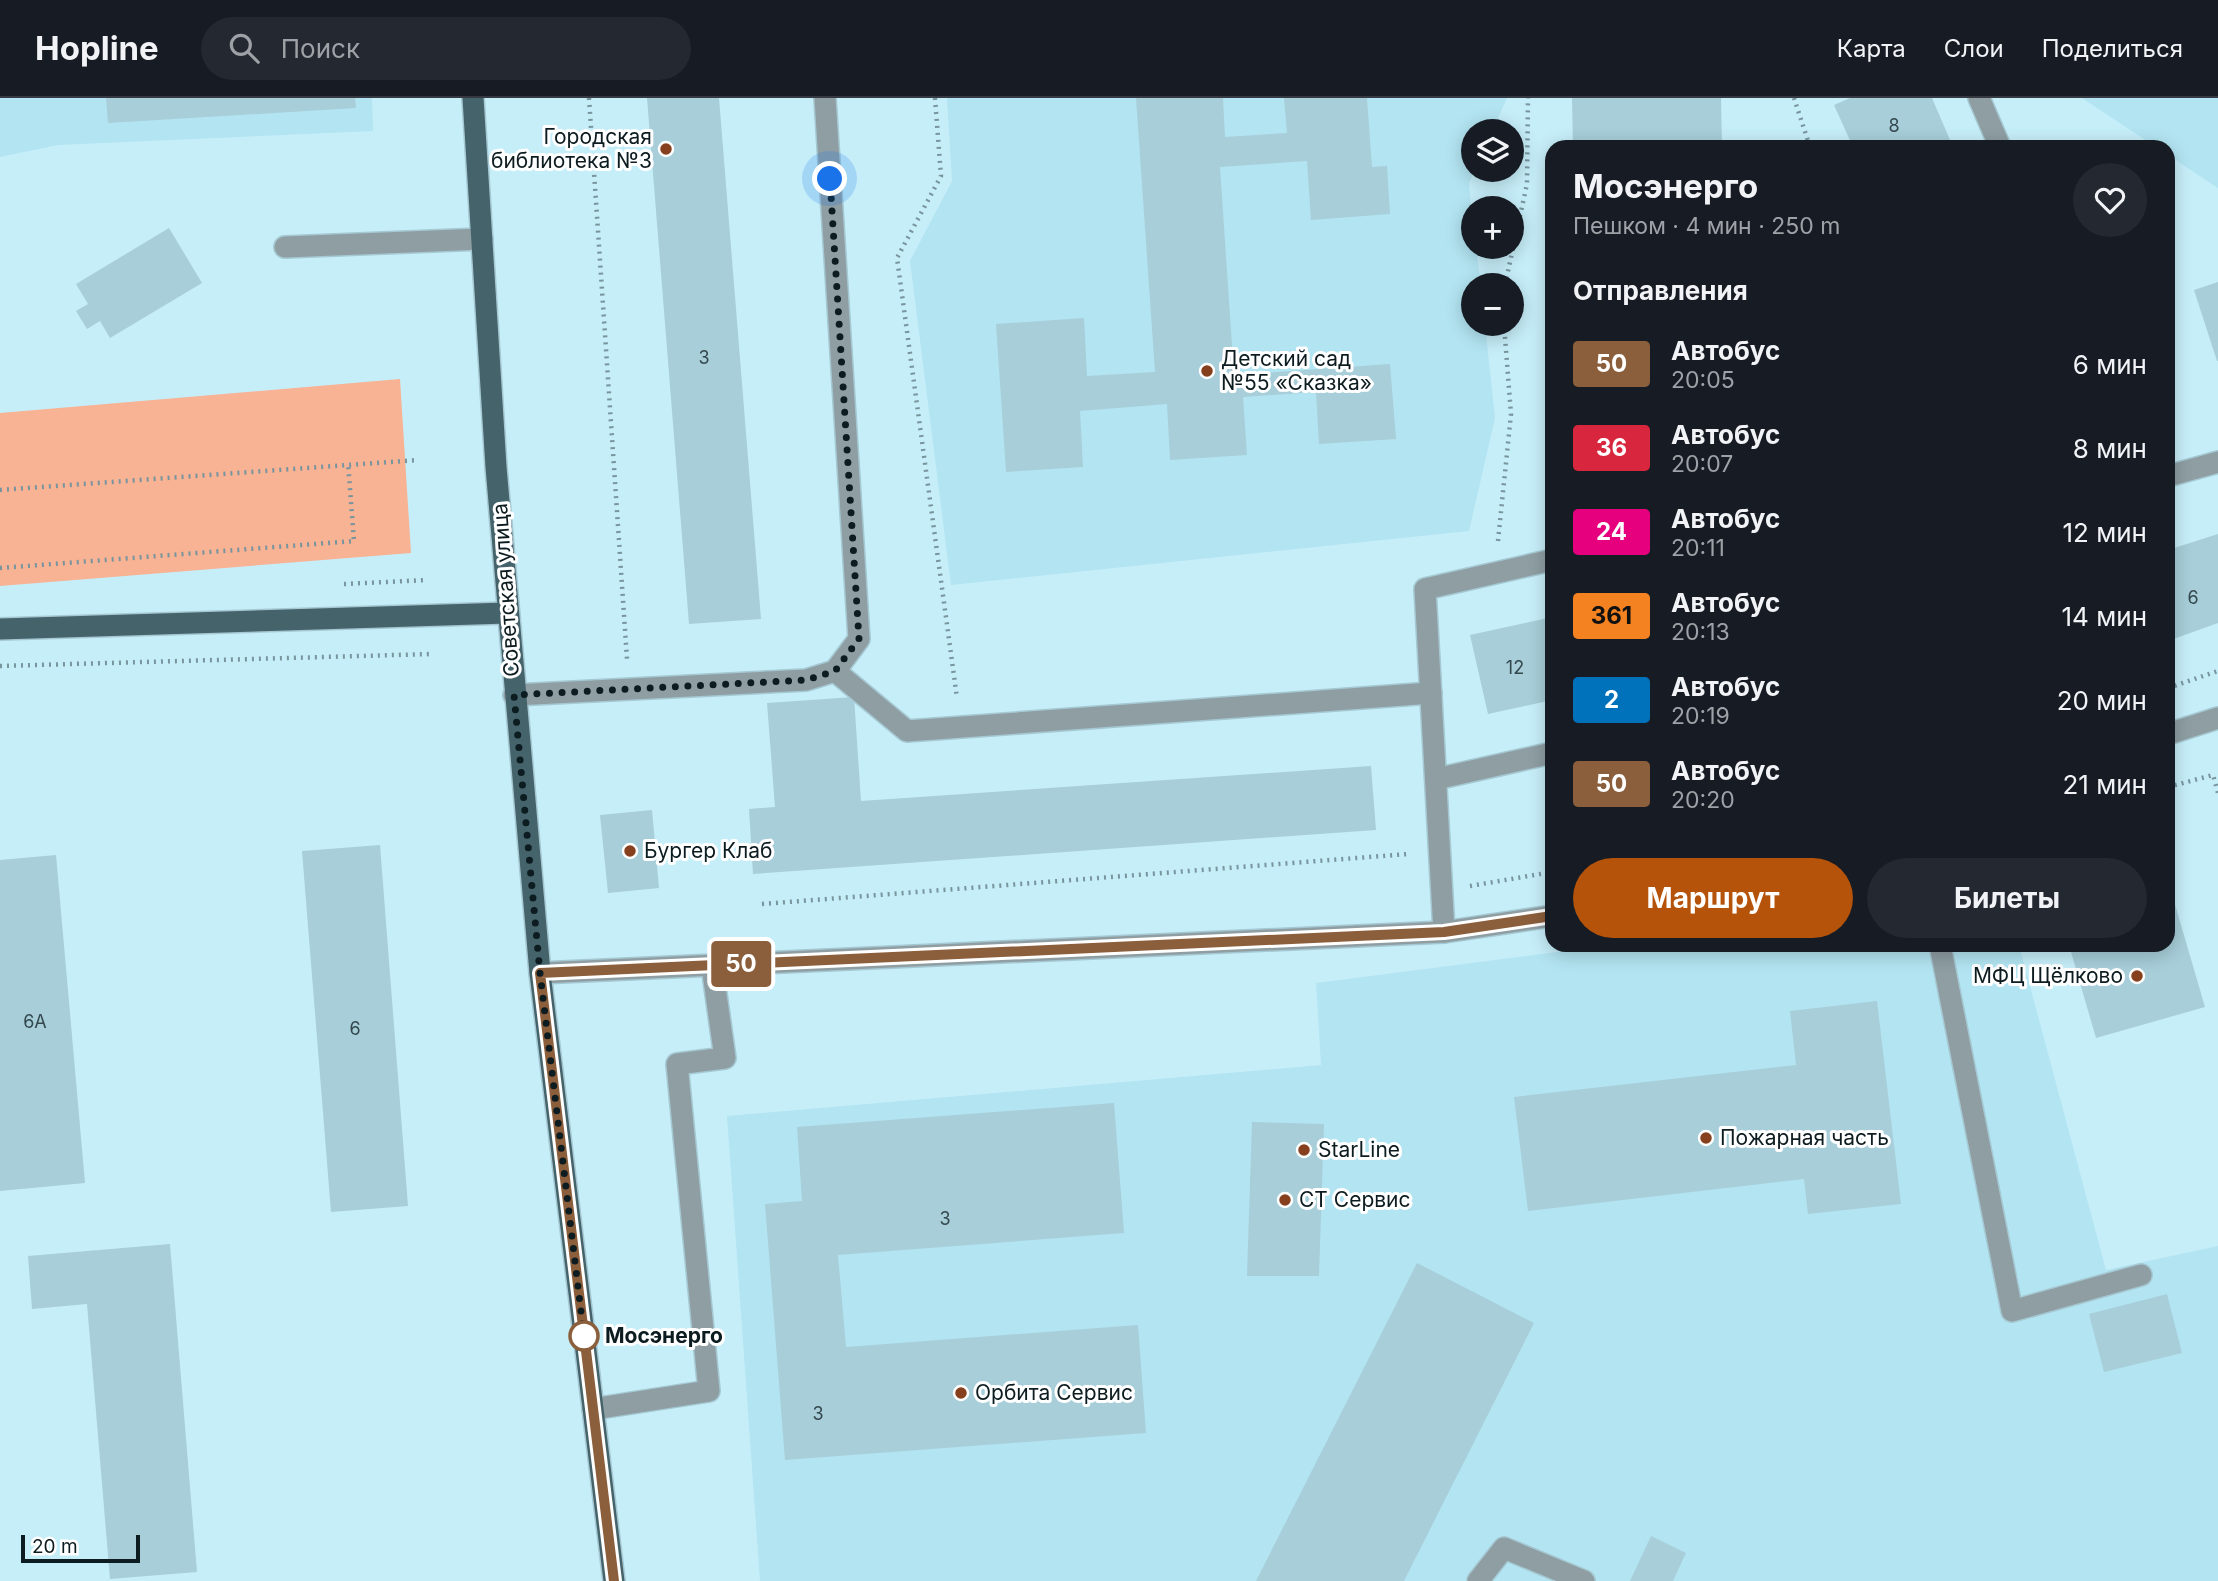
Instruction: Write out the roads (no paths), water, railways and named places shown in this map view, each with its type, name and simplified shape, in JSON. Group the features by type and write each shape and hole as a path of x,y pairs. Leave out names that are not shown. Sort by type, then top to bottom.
{"main road":[{"name":"Советская улица","path":"474,98 507,613 540,973 614,1581"},
{"path":"0,629 507,613"}],"street":[{"path":"514,695 806,680 835,671 859,639 825,98"},
{"path":"1979,98 1997,140"},
{"path":"285,247 482,239"},
{"path":"2175,474 2218,462"},
{"path":"1444,932 1426,589 1545,562"},
{"path":"835,671 907,731 1431,694"},
{"path":"2175,733 2217,724"},
{"path":"1436,779 1545,755"},
{"path":"540,973 1444,932 1545,917"},
{"path":"1941,952 2012,1311 2141,1275"},
{"path":"593,1409 709,1391 677,1064 725,1058 712,966"},
{"path":"1478,1581 1504,1548 1584,1581"}],"place":[{"name":"Городская библиотека №3","path":"666,149"},
{"name":"Детский сад №55 «Сказка»","path":"1207,371"},
{"name":"Бургер Клаб","path":"630,851"},
{"name":"МФЦ Щёлково","path":"2137,976"},
{"name":"Пожарная часть","path":"1706,1138"},
{"name":"StarLine","path":"1304,1150"},
{"name":"СТ Сервис","path":"1285,1200"},
{"name":"Мосэнерго","path":"584,1336"},
{"name":"Орбита Сервис","path":"961,1393"}]}
